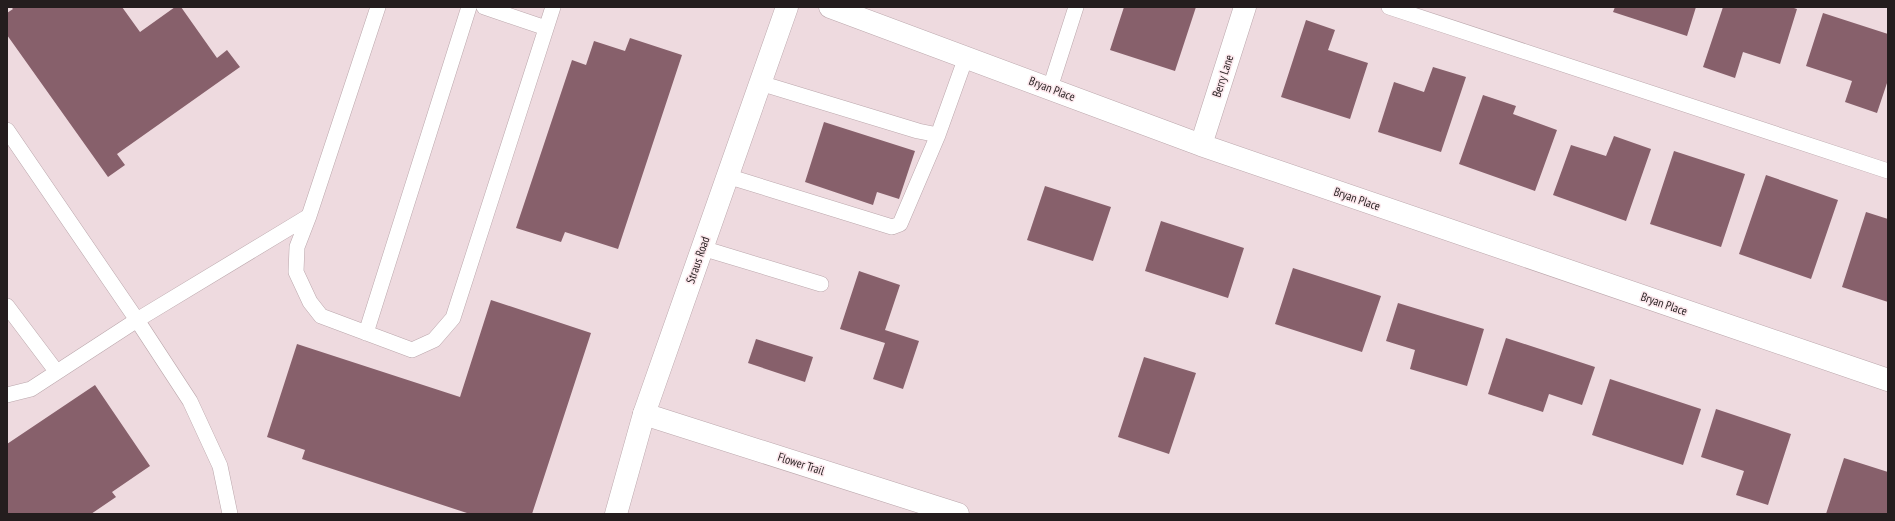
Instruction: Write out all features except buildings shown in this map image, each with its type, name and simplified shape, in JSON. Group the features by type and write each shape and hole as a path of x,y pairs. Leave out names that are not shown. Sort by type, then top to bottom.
{"street":[{"name":"Straus Road","path":"616,514 644,414 760,83 785,7"},
{"name":"Bryan Place","path":"830,7 1200,145 1888,380"},
{"name":"Berry Lane","path":"1200,145 1245,7"},
{"name":"Flower Trail","path":"644,414 958,514"}],"lane":[{"path":"378,7 309,216 297,246 296,272 310,302 321,316 412,350 434,340 452,318 553,7"},
{"path":"366,333 469,7"},
{"path":"484,7 546,28"},
{"path":"1050,88 1076,7"},
{"path":"1389,7 1888,171"},
{"path":"727,176 892,227 900,224 938,136 966,57"},
{"path":"760,83 938,136"},
{"path":"7,130 137,320 190,401 220,466 230,514"},
{"path":"7,395 31,389 56,371 137,320 309,216"},
{"path":"702,248 821,284"},
{"path":"7,306 56,371"}]}
